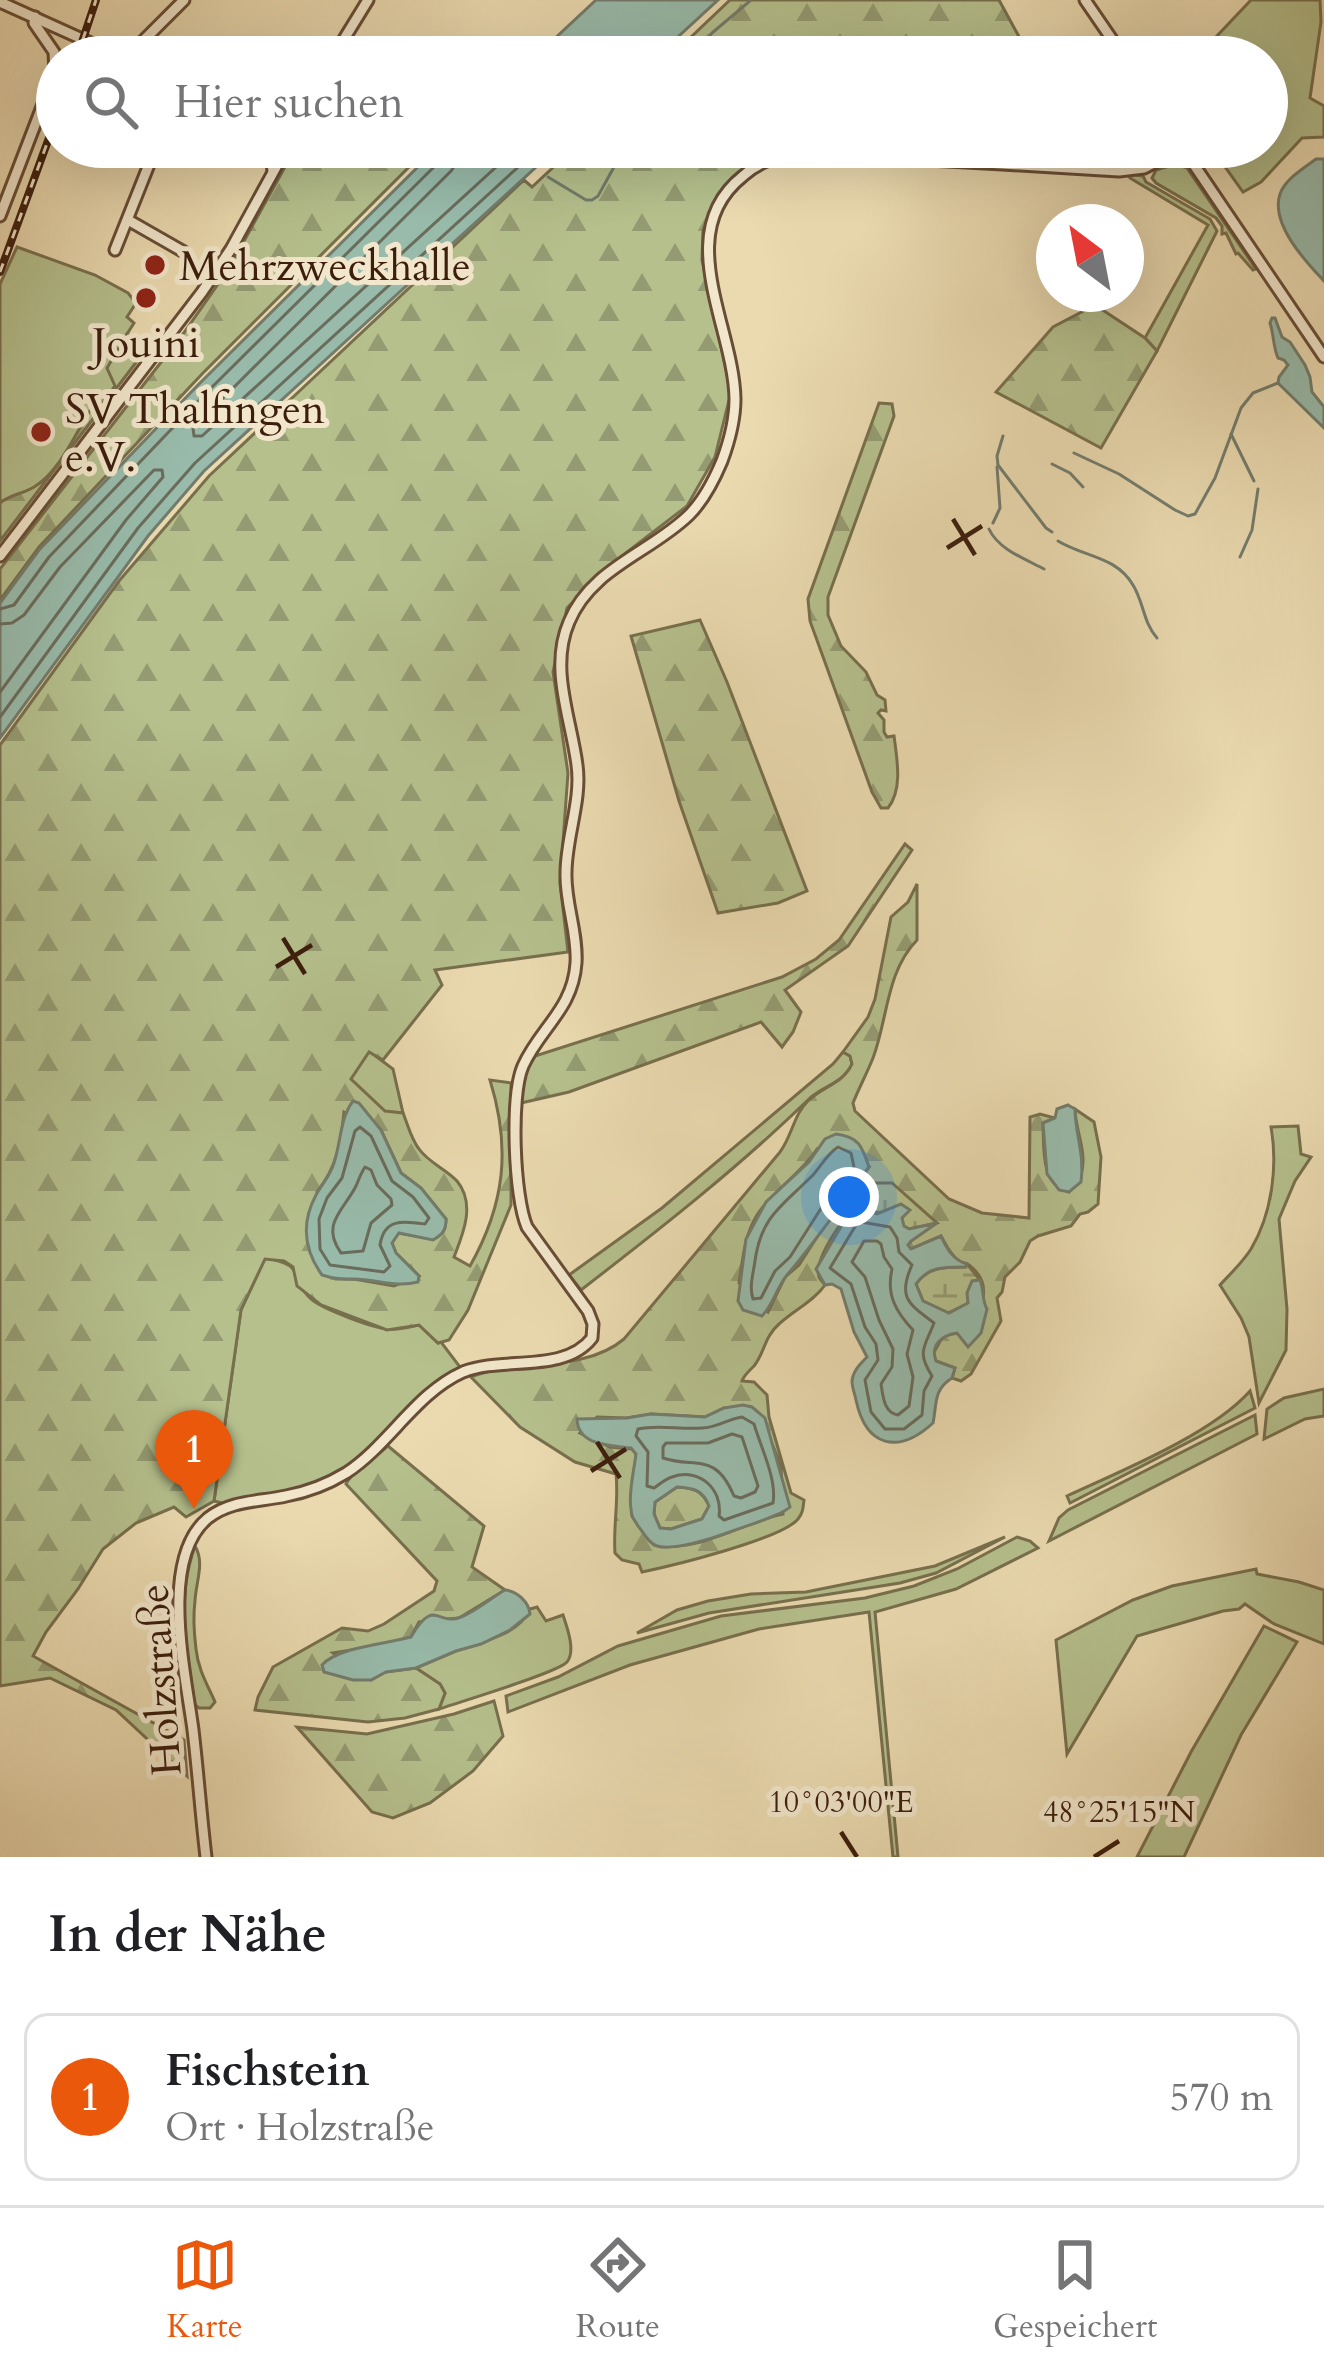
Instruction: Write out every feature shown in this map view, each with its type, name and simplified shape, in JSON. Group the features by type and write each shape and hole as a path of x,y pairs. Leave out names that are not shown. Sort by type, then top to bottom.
{"street":[{"path":"33,0 31,16 43,36"},
{"path":"148,36 184,0"},
{"path":"346,36 368,0"},
{"path":"1084,0 1109,36"},
{"path":"0,2 75,36"},
{"path":"0,216 36,124"},
{"path":"115,250 148,168"},
{"path":"272,168 273,173"},
{"path":"0,556 219,268 276,168"},
{"name":"Holzstraße","path":"206,1857 179,1605 187,1551 201,1526 225,1508 317,1488 344,1474 455,1376 486,1366 575,1354 592,1338 588,1310 526,1227 517,1190 520,1072 569,998 577,962 566,878 578,783 561,659 566,627 592,584 688,515 715,477 729,442 735,400 708,241 717,211 741,176 754,168"},
{"name":"Holzstraße","path":"1050,168 1119,172 1144,168"},
{"path":"1197,168 1324,357"},
{"path":"128,220 184,253"}],"green space":[{"path":"730,0 999,0 1019,36 692,36"},
{"path":"1251,0 1320,0 1310,98 1324,106 1324,137 1302,138 1288,153 1288,36 1217,36"},
{"path":"284,168 408,168 202,374 39,547 0,600 0,569 228,270"},
{"path":"552,168 745,168 715,202 703,230 702,260 731,392 715,457 687,506 609,566 567,608 553,672 568,773 560,883 568,952 435,970 442,985 383,1060 369,1052 351,1079 385,1111 403,1113 419,1149 463,1190 466,1219 454,1257 470,1266 491,1220 501,1175 501,1129 490,1080 511,1083 511,1205 468,1310 449,1340 438,1343 419,1325 387,1330 321,1305 297,1286 293,1267 265,1259 241,1310 214,1501 186,1517 174,1507 136,1523 103,1549 33,1656 184,1740 187,1776 116,1710 50,1678 0,1686 0,745 119,581 209,476 524,180 532,187","holes":["344,1112 381,1130 401,1173 421,1188 446,1219 443,1231 434,1239 398,1233 392,1243 419,1276 394,1286 332,1278 317,1192 337,1154"]},
{"path":"1187,168 1256,269 1236,254 1216,218 1156,183 1152,178 1156,170"},
{"path":"1226,168 1274,168 1261,182 1243,192"},
{"path":"1128,174 1143,176 1210,219 1217,231 1157,351 1145,338 1208,225"},
{"name":"SV Thalfingen e.V.","path":"17,247 95,275 128,293 136,303 127,317 134,323 127,334 147,348 16,519 0,516 0,284"},
{"path":"1082,312 1106,312 1157,351 1101,448 996,392 1053,327"},
{"path":"127,334 147,348 0,541 0,503 34,487 59,462 91,409 99,408 115,386 107,368"},
{"path":"879,403 892,404 894,416 828,597 828,615 841,646 885,700 886,711 878,713 887,737 894,736 898,774 888,808 881,808 872,792 810,621 808,599"},
{"path":"700,620 807,891 778,903 718,913 679,801 631,636"},
{"path":"905,844 912,850 848,946 785,990 801,1012 782,1047 761,1022 569,1092 521,1103 525,1073 535,1056 782,977 816,959 839,940"},
{"path":"917,884 917,940 893,981 873,1058 853,1103 855,1111 949,1199 982,1213 1029,1218 1030,1117 1055,1118 1043,1123 1046,1164 1053,1182 1069,1192 1083,1166 1075,1109 1094,1122 1101,1157 1098,1204 1080,1214 1071,1226 1030,1241 997,1298 1001,1321 971,1374 961,1381 952,1378 955,1368 936,1361 933,1354 943,1336 957,1333 961,1337 973,1320 982,1301 983,1283 969,1265 954,1256 941,1236 911,1249 911,1241 936,1223 916,1205 875,1183 829,1241 819,1267 825,1285 774,1329 742,1381 754,1382 767,1395 791,1493 804,1500 800,1517 749,1543 642,1572 639,1564 615,1553 616,1474 575,1462 520,1427 471,1377 590,1357 624,1339 780,1152 803,1106 848,1071 850,1056 843,1052 875,999 891,917 908,902","holes":["817,1149 869,1167 799,1265 785,1277 768,1312 739,1283 747,1239 764,1206","724,1408 773,1446 781,1466 783,1514 687,1545 654,1545 632,1516 636,1454 580,1433 597,1417 705,1417"]},
{"path":"369,1051 393,1069 403,1113 385,1112 350,1079"},
{"path":"843,1052 852,1064 844,1076 810,1098 727,1173 581,1290 569,1275 662,1208"},
{"path":"1298,1126 1301,1154 1311,1157 1279,1219 1286,1350 1259,1403 1249,1337 1220,1285 1248,1254 1264,1221 1273,1174 1271,1127"},
{"path":"875,1183 892,1183 937,1223 909,1229 902,1218 851,1210"},
{"path":"265,1258 287,1264 311,1299 337,1313 383,1328 419,1325 441,1342 460,1367 343,1470 298,1489 222,1503 214,1501 241,1309"},
{"path":"967,1264 980,1280 972,1282 969,1303 948,1313 923,1301 916,1284 921,1278 938,1269"},
{"path":"1324,1389 1324,1416 1305,1419 1264,1439 1267,1409 1284,1398"},
{"path":"1250,1391 1255,1408 1070,1503 1067,1496 1190,1437"},
{"path":"1255,1415 1257,1434 1049,1541 1068,1510"},
{"path":"388,1446 484,1526 472,1567 505,1590 459,1618 419,1622 411,1637 333,1653 371,1680 385,1672 416,1668 440,1684 445,1693 439,1709 368,1722 255,1710 273,1667 342,1628 368,1631 384,1624 434,1591 437,1581 346,1484"},
{"path":"677,1487 697,1491 709,1506 702,1519 660,1528 655,1502"},
{"path":"1005,1537 936,1573 900,1583 709,1613 637,1633 677,1610 708,1601 806,1592 935,1566"},
{"path":"1017,1537 1038,1548 956,1589 875,1612 898,1857 893,1857 869,1612 759,1629 630,1665 508,1712 506,1696 558,1677 618,1646 721,1616 865,1598 914,1586"},
{"path":"195,1546 200,1566 195,1637 199,1663 215,1702 210,1708 195,1705 186,1645 184,1605"},
{"path":"1256,1569 1257,1574 1324,1590 1324,1644 1274,1624 1245,1604 1137,1636 1067,1754 1056,1640 1133,1600 1172,1586"},
{"path":"537,1607 546,1621 563,1615 571,1645 567,1662 439,1709 445,1693 440,1684 416,1668 507,1632"},
{"path":"1264,1626 1297,1642 1241,1735 1184,1857 1137,1857 1191,1752"},
{"path":"494,1701 503,1736 473,1771 430,1803 393,1818 372,1812 297,1727 367,1734"}],"water":[{"path":"596,0 718,0 679,36 557,36"},
{"path":"1316,159 1324,159 1324,281 1291,242 1278,206 1286,183"},
{"path":"417,168 535,168 204,471 148,536 0,738 0,603 39,550"},
{"path":"1272,318 1305,365 1312,392 1324,407 1324,428 1278,383 1288,365 1276,354"},
{"path":"353,1101 381,1130 401,1173 421,1188 446,1219 443,1231 433,1240 399,1233 392,1243 419,1276 418,1282 330,1277 322,1275 311,1256 308,1216 332,1168"},
{"path":"1068,1105 1075,1109 1082,1172 1081,1182 1069,1192 1059,1190 1047,1174 1043,1123"},
{"path":"836,1134 858,1144 869,1167 762,1316 743,1310 738,1301 746,1239 766,1202 809,1162 825,1139"},
{"path":"901,1204 910,1210 902,1218 909,1229 937,1223 911,1241 911,1249 941,1236 951,1253 967,1264 938,1269 921,1278 916,1284 923,1301 949,1313 968,1303 972,1281 980,1280 987,1309 981,1333 968,1347 957,1333 939,1342 936,1361 955,1368 939,1393 933,1423 908,1440 896,1442 876,1436 861,1416 852,1381 867,1357 841,1289 825,1285 816,1269 851,1210 877,1214"},
{"path":"752,1407 765,1418 790,1507 704,1540 673,1547 654,1545 632,1515 636,1454 631,1448 589,1439 577,1419 651,1414 705,1417 724,1408","holes":["677,1487 697,1491 709,1506 702,1519 660,1528 655,1502"]},
{"path":"505,1590 522,1598 530,1614 481,1644 371,1680 324,1672 322,1665 339,1654 411,1637 431,1615 461,1617"}],"waterway":[{"path":"710,36 751,0"},
{"path":"548,177 592,200 613,168"},
{"path":"1074,453 1119,474 1175,510 1195,514 1215,478 1241,408 1253,393 1278,383"},
{"path":"1231,434 1254,481"},
{"path":"1003,436 998,465 1052,532"},
{"path":"1052,464 1083,487"},
{"path":"993,523 1000,508 997,467"},
{"path":"1240,557 1252,530 1258,489"},
{"path":"989,529 1005,548 1044,569"},
{"path":"1058,541 1126,575 1157,638"}],"railway":[{"path":"84,36 96,0"},
{"path":"0,272 38,168"}],"place":[{"name":"Mehrzweckhalle","path":"155,265"},
{"name":"Jouini","path":"146,298"},
{"name":"SV Thalfingen e.V.","path":"41,432"},
{"name":"Fischstein","path":"194,1509"}]}
